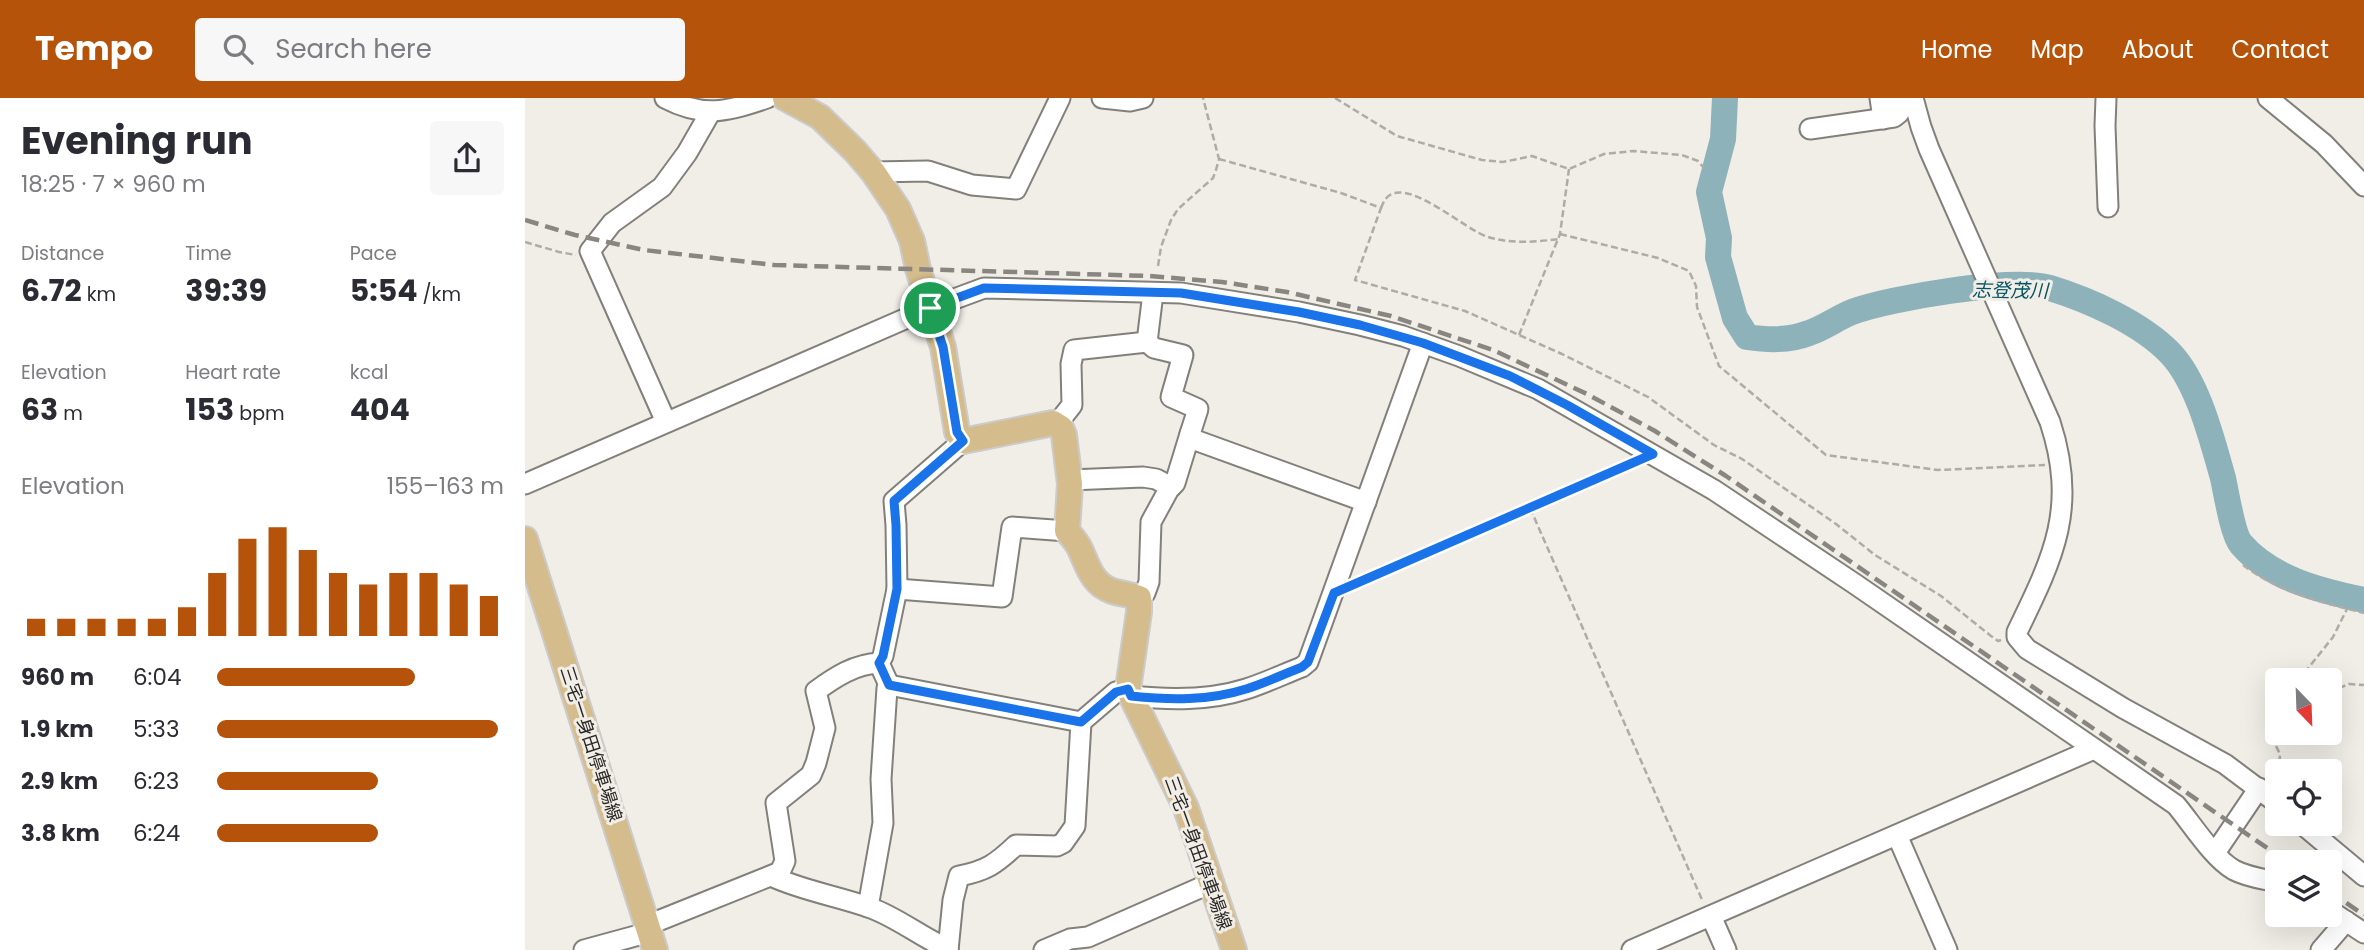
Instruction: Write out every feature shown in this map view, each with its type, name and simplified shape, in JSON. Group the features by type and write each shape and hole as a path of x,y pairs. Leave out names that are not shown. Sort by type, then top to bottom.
{"main road":[{"path":"798,101 820,117 873,172 898,209 912,242 943,347 957,432 963,441 1053,423 1057,424 1064,435 1070,480 1067,531 1096,580 1112,591 1139,598 1129,692"},
{"name":"三宅一身田停車場線","path":"525,539 651,936"},
{"name":"三宅一身田停車場線","path":"1129,692 1186,808 1234,950"}],"street":[{"path":"665,98 676,104 710,113 736,109 767,98"},
{"path":"873,172 928,171 972,185 1016,189 1060,98"},
{"path":"1103,98 1130,101 1143,98"},
{"path":"1880,98 1882,119"},
{"path":"1810,129 1894,117 1899,113 1895,98"},
{"path":"1913,98 1929,149 2050,422 2061,463 2063,504 2053,553 2017,637 2037,655 2123,708 2225,764 2265,793"},
{"path":"2106,98 2108,207"},
{"path":"2268,98 2324,144 2364,186"},
{"path":"666,422 590,251 612,223 663,187 710,113"},
{"path":"525,484 930,308 984,288 1181,293 1360,325 1423,343 1538,389 1714,490 2176,805 2215,853 2234,870 2265,880"},
{"path":"1147,342 1153,293"},
{"path":"1057,424 1072,405 1071,364 1074,350 1147,342 1154,348 1182,355 1171,397 1198,409 1175,483 1151,522 1149,582 1145,593 1139,598"},
{"path":"771,876 792,886 868,907 948,949 953,900 959,876 979,873 992,867 1016,845 1057,846 1063,843 1075,826 1081,722 1116,692 1187,699 1246,689 1302,667 1308,662 1334,593 1423,343"},
{"path":"1190,434 1195,440 1366,502"},
{"path":"879,663 883,656 897,589 894,501 963,441"},
{"path":"1070,480 1143,477 1156,479 1171,487"},
{"path":"897,589 1002,597 1012,527 1067,531"},
{"path":"868,907 883,823 881,779 889,685 879,663"},
{"path":"584,950 651,936 780,872 785,861 776,803 811,775 824,727 816,691 834,678 867,664 879,663"},
{"path":"889,685 1081,722"},
{"path":"1632,950 2094,749"},
{"path":"2215,853 2259,788"},
{"path":"1897,835 1947,950"},
{"path":"2316,836 2364,876"},
{"path":"1044,950 1070,939 1087,937 1212,883"},
{"path":"1710,916 1726,950"},
{"path":"2342,918 2364,933"},
{"path":"2321,950 2346,921"}],"path":[{"path":"1158,267 1161,247 1171,220 1178,209 1213,178 1219,159 1203,98"},
{"path":"1335,98 1397,136 1482,160 1503,162 1532,156 1569,169 1604,154 1633,152 1682,155 1698,162 1704,168"},
{"path":"1219,159 1341,193 1381,208"},
{"path":"1519,336 1559,239 1569,169"},
{"path":"1559,239 1529,242 1492,238 1474,231 1408,193 1392,193 1381,208 1355,280 1465,311 1587,365 1648,397 1714,445 1742,458 1875,555 1941,596 1998,641 2017,637"},
{"path":"1560,234 1658,258 1689,271 1696,286 1697,307 1719,366 1826,455 1938,471 2061,463"},
{"path":"525,242 574,255 590,251"},
{"path":"1334,593 1653,454"},
{"path":"1529,508 1710,916"},
{"path":"2243,565 2260,578 2292,593 2364,613"},
{"path":"2308,668 2333,637 2347,609"},
{"path":"2342,687 2349,684 2364,685"}],"waterway":[{"name":"志登茂川","path":"1725,98 1723,139 1709,192 1719,238 1718,257 1735,318 1747,337 1786,339 1801,336 1846,314 1870,306 1981,287 2032,285 2081,299 2130,322 2158,342 2180,365 2189,379 2209,429 2241,544 2253,556 2282,575 2314,588 2364,600"}],"railway":[{"path":"525,220 575,235 644,250 774,265 1150,276 1222,282 1287,292 1391,316 1493,350 1587,394 1655,431 1726,476 2270,850"},
{"path":"2342,900 2364,915"}],"route":[{"path":"984,288 1181,293 1299,312 1403,336 1510,376 1653,454 1334,593 1308,662 1302,667 1246,689 1187,699 1166,699 1131,696 1128,689 1116,692 1081,722 988,705 889,685 879,663 883,656 897,589 894,501 963,441 957,432 943,347 930,308 984,288"}]}
